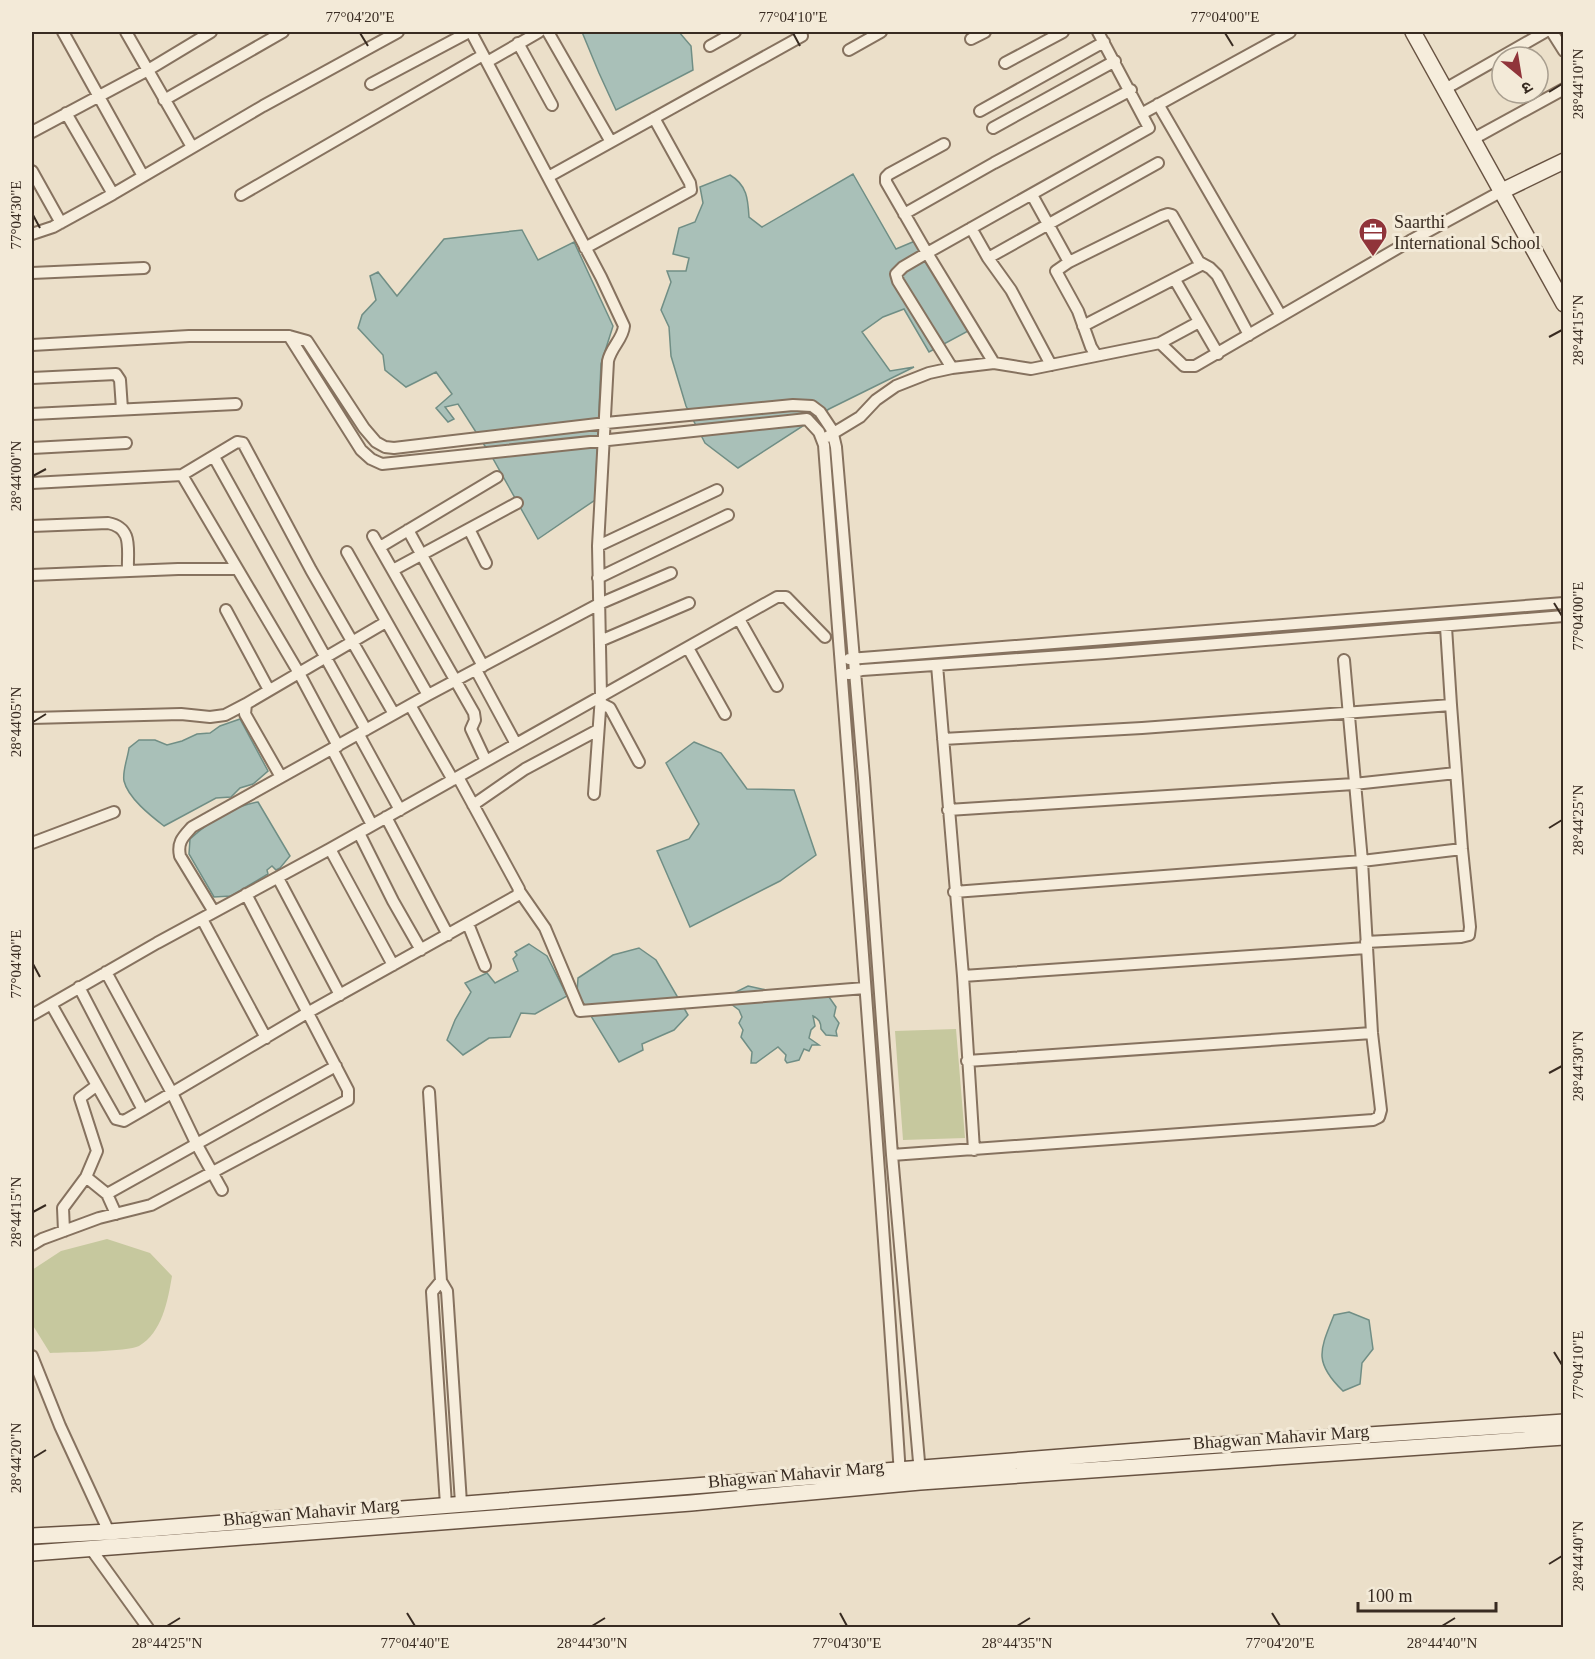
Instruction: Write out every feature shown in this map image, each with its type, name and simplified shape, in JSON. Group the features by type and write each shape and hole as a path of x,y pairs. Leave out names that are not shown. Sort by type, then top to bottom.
{"main road":[{"path":"1413,32 1563,304"},
{"path":"1502,191 1563,161"},
{"name":"Bhagwan Mahavir Marg","path":"920,1476 1190,1447 1563,1422"},
{"name":"Bhagwan Mahavir Marg","path":"32,1536 109,1532 454,1504 1563,1437"},
{"name":"Bhagwan Mahavir Marg","path":"32,1553 691,1503 900,1477"}],"street":[{"path":"63,32 143,176"},
{"path":"126,32 192,147"},
{"path":"32,132 148,70 211,32"},
{"path":"165,100 283,32"},
{"path":"32,234 45,231 61,223 398,32"},
{"path":"371,84 470,32 548,177 624,326 624,330 611,350 608,361 598,546 601,699 594,794"},
{"path":"241,195 485,58 539,32"},
{"path":"548,32 611,142"},
{"path":"710,46 735,32"},
{"path":"849,50 881,32"},
{"path":"971,39 985,32"},
{"path":"1005,63 1063,32"},
{"path":"952,368 896,278 896,274 899,270 970,228 1149,128 1143,112 1098,32"},
{"path":"1143,112 1290,32"},
{"path":"1445,89 1545,32"},
{"path":"1552,32 1563,51"},
{"path":"548,177 802,36"},
{"path":"980,111 1104,42"},
{"path":"518,44 552,105"},
{"path":"993,128 1114,61"},
{"path":"1473,139 1563,89"},
{"path":"904,214 1131,90"},
{"path":"1158,104 1281,316"},
{"path":"66,112 113,194"},
{"path":"585,248 691,190 690,183 654,118"},
{"path":"944,144 886,177 904,214 994,363"},
{"path":"988,258 1158,163"},
{"path":"32,171 61,223"},
{"path":"1160,343 1184,366 1195,366 1502,191"},
{"path":"1032,195 1069,262"},
{"path":"1096,355 1090,347 1078,311 1056,271 1069,262 1168,214 1175,219 1201,265"},
{"path":"970,228 1011,290 1051,365"},
{"path":"1083,326 1201,265 1210,267 1217,275 1249,335"},
{"path":"32,273 144,268"},
{"path":"1175,280 1218,354"},
{"path":"822,440 860,417 876,400 896,386 929,373 994,363 1031,369 1160,343 1199,322"},
{"path":"32,345 189,336 289,336 307,341 364,428 376,442 385,447 406,447 606,423 793,405 812,406 827,420 836,447 920,1476"},
{"path":"289,336 361,450 370,459 382,464 807,419 819,432 822,440 886,1247 900,1477"},
{"path":"32,378 116,374 120,380 122,409"},
{"path":"32,414 236,404"},
{"path":"32,448 126,442"},
{"path":"32,483 182,475 240,442 245,446 394,714"},
{"path":"214,457 326,657 400,810"},
{"path":"182,475 299,673 372,825"},
{"path":"380,547 497,477"},
{"path":"598,546 717,490"},
{"path":"393,570 517,503"},
{"path":"598,578 728,515"},
{"path":"32,526 108,523 118,525 127,538 128,571"},
{"path":"469,529 486,563"},
{"path":"408,530 480,668 516,744"},
{"path":"374,536 474,713 475,720 471,729 486,761"},
{"path":"346,552 428,695"},
{"path":"32,575 236,569"},
{"path":"214,912 180,856 178,848 181,838 192,827 428,695 599,604 671,573"},
{"path":"32,1015 516,744 601,699 777,597 782,596 790,600 825,637"},
{"path":"600,641 689,603"},
{"path":"840,660 1563,603"},
{"path":"226,610 269,690"},
{"path":"841,675 937,665 1446,627 1563,616"},
{"path":"740,619 777,686"},
{"path":"32,718 225,715 386,622"},
{"path":"963,976 1461,938 1469,935 1446,627"},
{"path":"688,648 724,714"},
{"path":"892,1155 1379,1117 1381,1110 1372,1033 1362,861 1344,660"},
{"path":"937,665 954,892 963,976 974,1150"},
{"path":"601,699 610,708 639,762"},
{"path":"246,704 245,714 281,777"},
{"path":"411,705 473,805 520,892 545,928 580,1011 865,988"},
{"path":"943,739 1142,728 1451,705"},
{"path":"473,805 525,769 598,730"},
{"path":"948,810 1354,784 1456,773"},
{"path":"32,843 114,812"},
{"path":"386,817 448,935"},
{"path":"359,832 393,901 421,950"},
{"path":"330,849 393,965"},
{"path":"954,892 1362,861 1462,849"},
{"path":"278,878 340,995"},
{"path":"51,1004 116,1119 124,1120 307,1013 515,898 520,892"},
{"path":"32,1245 99,1218 151,1205 348,1100 349,1093 336,1066 246,894"},
{"path":"202,919 266,1038"},
{"path":"468,924 484,966"},
{"path":"106,972 222,1190"},
{"path":"79,987 143,1110"},
{"path":"967,1061 1372,1033"},
{"path":"107,1194 336,1066"},
{"path":"64,1231 63,1208 86,1177 97,1151 80,1098 96,1086"},
{"path":"429,1092 441,1281 432,1292 454,1504"},
{"path":"86,1177 107,1194 116,1214"},
{"path":"32,1356 60,1426 109,1532"},
{"path":"91,1549 148,1628"}],"green space":[{"path":"956,1029 965,1138 903,1140 895,1031"},
{"path":"107,1239 150,1253 172,1276 163,1315 153,1333 139,1346 110,1351 50,1353 32,1324 32,1270 61,1251"}],"water":[{"path":"582,32 679,32 691,46 693,70 616,110"},
{"path":"853,174 896,249 915,241 970,330 929,352 904,309 883,317 862,332 890,371 914,367 829,409 738,468 705,443 686,406 671,356 669,327 661,310 671,282 667,271 686,271 689,258 673,254 679,228 695,222 703,203 700,187 730,175 743,188 747,198 749,217 762,227"},
{"path":"522,230 538,260 574,242 613,326 601,364 595,500 538,539 492,457 458,404 445,407 454,419 448,422 436,408 452,394 436,372 406,387 385,370 383,355 358,328 362,315 376,300 370,276 378,272 397,296 444,239"},
{"path":"240,719 268,771 253,784 240,788 231,797 216,798 164,826 130,794 124,781 124,769 129,748 139,740 155,740 167,745 197,734 210,733 220,726"},
{"path":"694,742 721,753 747,789 794,790 816,855 780,881 690,927 657,851 689,839 699,824 666,763"},
{"path":"258,802 290,856 280,868 276,870 272,866 267,870 268,874 231,896 214,897 189,854 190,839 222,816 240,807"},
{"path":"529,944 547,956 567,996 535,1014 521,1013 510,1037 489,1038 463,1055 447,1040 471,992 465,983 487,973 495,983 518,971 513,959 517,955 515,952"},
{"path":"639,948 656,960 688,1015 674,1030 642,1044 643,1050 619,1062 577,993 578,978 613,955"},
{"path":"748,986 781,993 829,997 836,1007 834,1016 839,1023 837,1036 826,1035 817,1018 813,1016 815,1026 809,1038 819,1045 812,1045 809,1051 804,1049 799,1060 787,1063 786,1055 778,1047 756,1063 751,1063 752,1052 741,1037 743,1030 739,1023 742,1017 739,1010 731,1004 732,994"},
{"path":"1349,1312 1369,1320 1373,1349 1362,1363 1360,1384 1343,1391 1327,1372 1322,1355 1325,1338 1334,1315"}],"place":[{"name":"Saarthi International School","path":"1373,258"}]}
